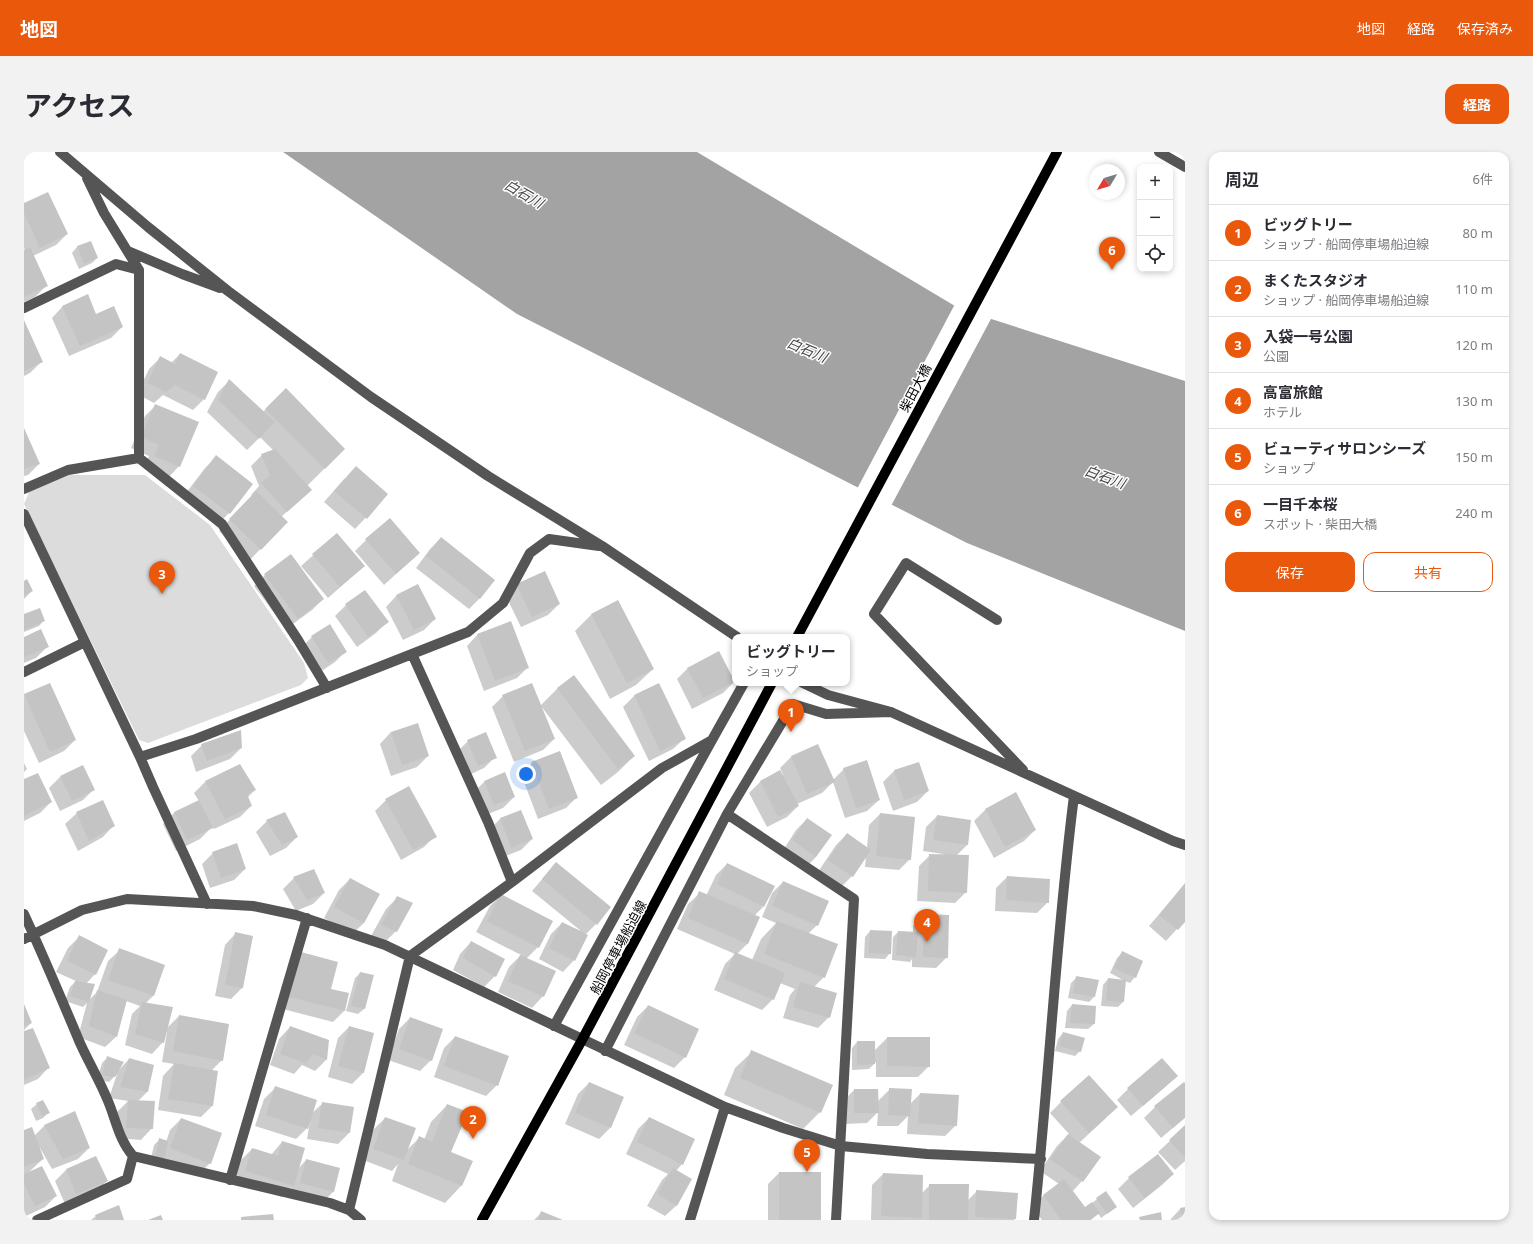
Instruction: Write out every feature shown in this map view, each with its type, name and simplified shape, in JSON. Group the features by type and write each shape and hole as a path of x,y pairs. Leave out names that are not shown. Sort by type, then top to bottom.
{"main road":[{"name":"柴田大橋","path":"799,634 1057,152"},
{"name":"船岡停車場船迫線","path":"482,1220 582,1040 770,686"}],"street":[{"path":"60,152 148,227 228,290 371,397 488,476 602,546 733,634"},
{"path":"1158,152 1185,167"},
{"path":"86,174 104,213 139,270 139,458"},
{"path":"128,251 182,274 228,290"},
{"path":"24,308 116,264 139,270"},
{"path":"24,490 68,470 139,458 222,524 298,640 327,688"},
{"path":"24,514 140,757 156,795 207,904"},
{"path":"140,757 196,739 468,632 503,603 530,553 549,539 602,546"},
{"path":"997,620 906,563 874,614 1027,774"},
{"path":"24,672 85,642"},
{"path":"412,654 488,822 512,882"},
{"path":"554,1026 742,686"},
{"path":"809,686 828,695 891,712 1173,841 1185,845"},
{"path":"605,1050 727,814 793,704 826,714 891,712"},
{"path":"349,1210 410,956 512,882 662,768 712,740"},
{"path":"1034,1220 1041,1159 1061,911 1074,796"},
{"path":"727,814 854,899 836,1220"},
{"path":"28,936 82,910 127,898 253,906 307,918 385,945 725,1107 783,1128 841,1146 927,1154 1041,1159"},
{"path":"24,914 28,936 72,1020 80,1043 108,1101 118,1130 126,1147 133,1156 330,1203 349,1210 361,1220"},
{"path":"230,1180 307,918"},
{"path":"690,1220 725,1107"},
{"path":"37,1220 127,1179 133,1156"}],"shaded area":[{"path":"69,475 145,475 210,525 304,663 308,678 301,685 148,743 139,740 24,504 29,492"}],"water":[{"name":"白石川","path":"283,152 697,152 960,309 1185,381 1185,631 967,543 517,314"}],"pier":[{"path":"955,304 992,317 891,506 857,489"}],"building":[{"path":"48,192 68,234 40,248 24,213 24,203"},
{"path":"91,241 98,258 84,264 77,246"},
{"path":"30,247 48,286 24,297 24,250"},
{"path":"88,294 96,314 114,306 123,327 80,346 62,306"},
{"path":"24,320 43,362 24,371"},
{"path":"180,353 218,372 205,400 175,385 166,392 147,383 160,356 175,364"},
{"path":"229,379 275,422 259,439 218,400"},
{"path":"286,388 345,449 325,469 265,409"},
{"path":"155,404 199,422 180,467 154,456 159,445 141,437"},
{"path":"24,428 40,464 24,469"},
{"path":"275,449 312,490 287,512 261,483 270,475 261,454"},
{"path":"216,455 253,484 230,514 193,486"},
{"path":"356,466 388,494 367,519 334,491"},
{"path":"256,491 288,522 261,550 229,519"},
{"path":"390,518 420,553 396,574 365,539"},
{"path":"337,533 365,566 340,587 312,554"},
{"path":"441,537 495,580 480,599 426,556"},
{"path":"291,554 324,599 298,619 264,574"},
{"path":"545,571 560,604 532,617 516,584"},
{"path":"27,579 33,591 24,595 24,581"},
{"path":"418,584 436,619 414,630 396,595"},
{"path":"365,590 389,622 368,637 345,604"},
{"path":"618,600 654,669 627,683 591,614"},
{"path":"40,608 45,621 24,630 24,614"},
{"path":"511,621 529,668 495,681 477,634"},
{"path":"330,624 347,652 328,663 311,636"},
{"path":"41,629 49,647 24,657 24,637"},
{"path":"719,651 732,676 732,684 703,698 687,668"},
{"path":"574,675 635,756 618,769 557,688"},
{"path":"50,683 76,740 50,752 24,694"},
{"path":"532,683 555,739 525,751 502,695"},
{"path":"659,683 686,739 660,751 634,695"},
{"path":"418,723 429,756 402,765 391,732"},
{"path":"241,730 242,748 207,761 201,744"},
{"path":"486,732 497,758 478,766 467,740"},
{"path":"818,744 835,782 807,794 791,756"},
{"path":"560,751 578,798 549,809 531,762"},
{"path":"867,760 880,800 856,808 843,768"},
{"path":"919,762 929,791 904,800 894,770"},
{"path":"240,764 256,790 247,794 252,806 225,819 205,781"},
{"path":"83,765 95,790 72,801 60,776"},
{"path":"780,770 799,806 778,817 760,781"},
{"path":"505,772 515,797 494,805 484,781"},
{"path":"38,773 52,802 24,816 24,779"},
{"path":"409,786 437,837 413,850 385,799"},
{"path":"1016,792 1036,830 1005,847 985,809"},
{"path":"103,800 115,826 89,841 76,812"},
{"path":"199,800 213,828 187,840 174,812"},
{"path":"521,810 533,839 511,848 500,818"},
{"path":"285,812 298,837 282,845 266,820"},
{"path":"880,813 915,817 911,860 876,856"},
{"path":"937,815 971,820 968,845 933,840"},
{"path":"807,818 832,835 816,857 792,840"},
{"path":"847,833 871,850 853,877 828,860"},
{"path":"237,843 246,869 221,878 212,852"},
{"path":"929,854 969,855 967,893 928,891"},
{"path":"556,862 611,907 597,925 542,879"},
{"path":"727,863 775,886 764,907 717,884"},
{"path":"314,869 325,893 307,900 293,877"},
{"path":"1007,876 1050,879 1049,903 1006,900"},
{"path":"350,878 380,894 364,923 334,907"},
{"path":"783,881 829,901 818,926 772,906"},
{"path":"1185,883 1185,922 1178,930 1159,915"},
{"path":"699,891 760,917 748,944 688,918"},
{"path":"501,894 553,921 539,948 487,921"},
{"path":"397,896 413,903 397,932 381,925"},
{"path":"924,914 949,915 948,958 923,957"},
{"path":"777,921 838,944 825,978 764,954"},
{"path":"562,922 588,935 575,961 549,948"},
{"path":"870,930 892,931 891,954 869,953"},
{"path":"898,931 918,932 916,957 896,955"},
{"path":"235,932 253,936 243,988 225,985"},
{"path":"79,935 108,950 96,975 67,961"},
{"path":"471,941 505,959 496,977 463,958"},
{"path":"119,948 165,965 154,996 108,980"},
{"path":"1122,951 1143,961 1136,978 1114,968"},
{"path":"301,952 338,962 331,989 349,993 345,1011 289,997"},
{"path":"735,952 785,973 774,1000 724,979"},
{"path":"520,955 556,971 544,997 508,981"},
{"path":"360,972 374,975 365,1009 351,1006"},
{"path":"1076,976 1099,980 1095,997 1073,993"},
{"path":"1108,978 1126,980 1124,1002 1106,1001"},
{"path":"75,981 95,984 89,1002 70,996"},
{"path":"800,982 837,993 830,1018 793,1007"},
{"path":"97,990 127,1000 117,1037 89,1026"},
{"path":"142,1002 173,1007 164,1043 135,1034"},
{"path":"24,1004 32,1023 24,1026"},
{"path":"1072,1004 1096,1006 1095,1024 1070,1023"},
{"path":"648,1005 699,1029 686,1058 634,1033"},
{"path":"179,1015 229,1024 223,1061 173,1051"},
{"path":"410,1017 443,1029 432,1061 399,1049"},
{"path":"290,1026 329,1040 327,1060 313,1054 306,1063 280,1054"},
{"path":"349,1026 374,1033 364,1073 338,1066"},
{"path":"33,1028 50,1068 24,1080 24,1031"},
{"path":"1063,1032 1085,1038 1081,1052 1059,1046"},
{"path":"455,1036 509,1056 498,1086 444,1066"},
{"path":"887,1037 930,1037 930,1067 887,1066"},
{"path":"857,1041 875,1041 875,1064 857,1065"},
{"path":"751,1050 833,1085 821,1113 740,1078"},
{"path":"107,1056 124,1062 115,1077 102,1075"},
{"path":"129,1058 154,1065 148,1092 120,1087"},
{"path":"1162,1058 1178,1076 1143,1106 1127,1088"},
{"path":"174,1063 218,1071 213,1106 168,1099"},
{"path":"1089,1075 1118,1107 1089,1133 1060,1101"},
{"path":"589,1082 624,1097 611,1128 575,1113"},
{"path":"1184,1082 1185,1117 1173,1128 1154,1106"},
{"path":"275,1086 317,1100 308,1129 266,1115"},
{"path":"889,1088 912,1089 910,1116 888,1115"},
{"path":"854,1089 878,1089 879,1113 854,1113"},
{"path":"920,1093 959,1095 957,1126 918,1123"},
{"path":"43,1100 50,1113 42,1116 36,1103"},
{"path":"128,1100 155,1101 153,1129 126,1128"},
{"path":"322,1102 354,1107 350,1133 318,1128"},
{"path":"447,1104 468,1112 451,1152 473,1161 462,1186 408,1164 419,1136 432,1142"},
{"path":"75,1111 90,1148 63,1159 44,1125"},
{"path":"385,1117 416,1128 404,1160 373,1149"},
{"path":"649,1117 695,1139 683,1165 637,1142"},
{"path":"181,1118 222,1133 211,1164 170,1148"},
{"path":"1185,1125 1185,1158 1169,1140"},
{"path":"32,1127 44,1159 24,1167 24,1130"},
{"path":"1068,1134 1101,1157 1083,1182 1050,1159"},
{"path":"159,1138 168,1141 164,1160 155,1158"},
{"path":"282,1141 305,1148 294,1186 245,1171 252,1148 278,1156"},
{"path":"1158,1154 1174,1174 1145,1198 1128,1177"},
{"path":"96,1156 108,1181 76,1194 66,1169"},
{"path":"306,1159 340,1168 334,1192 300,1183"},
{"path":"42,1166 57,1196 35,1206 24,1184 24,1174"},
{"path":"673,1168 692,1179 677,1206 657,1194"},
{"path":"779,1172 821,1172 821,1220 779,1220"},
{"path":"883,1173 923,1175 922,1218 881,1216"},
{"path":"1064,1179 1085,1207 1092,1202 1100,1213 1090,1220 1061,1220 1043,1195"},
{"path":"929,1184 969,1184 968,1220 929,1220"},
{"path":"976,1190 1018,1193 1016,1219 975,1217"},
{"path":"1106,1191 1117,1207 1107,1214 1096,1198"},
{"path":"119,1205 124,1220 97,1220 95,1215"},
{"path":"1185,1207 1185,1220 1183,1220 1180,1208"},
{"path":"541,1211 563,1220 538,1220"},
{"path":"1161,1212 1162,1220 1140,1220 1139,1217"},
{"path":"273,1214 274,1220 241,1220 241,1217"},
{"path":"161,1215 163,1220 148,1220"}],"place":[{"name":"一目千本桜","path":"1112,270"},
{"name":"入袋一号公園","path":"162,594"},
{"name":"ビッグトリー","path":"791,732"},
{"name":"高富旅館","path":"927,942"},
{"name":"まくたスタジオ","path":"473,1139"},
{"name":"ビューティサロンシーズ","path":"807,1172"}]}
